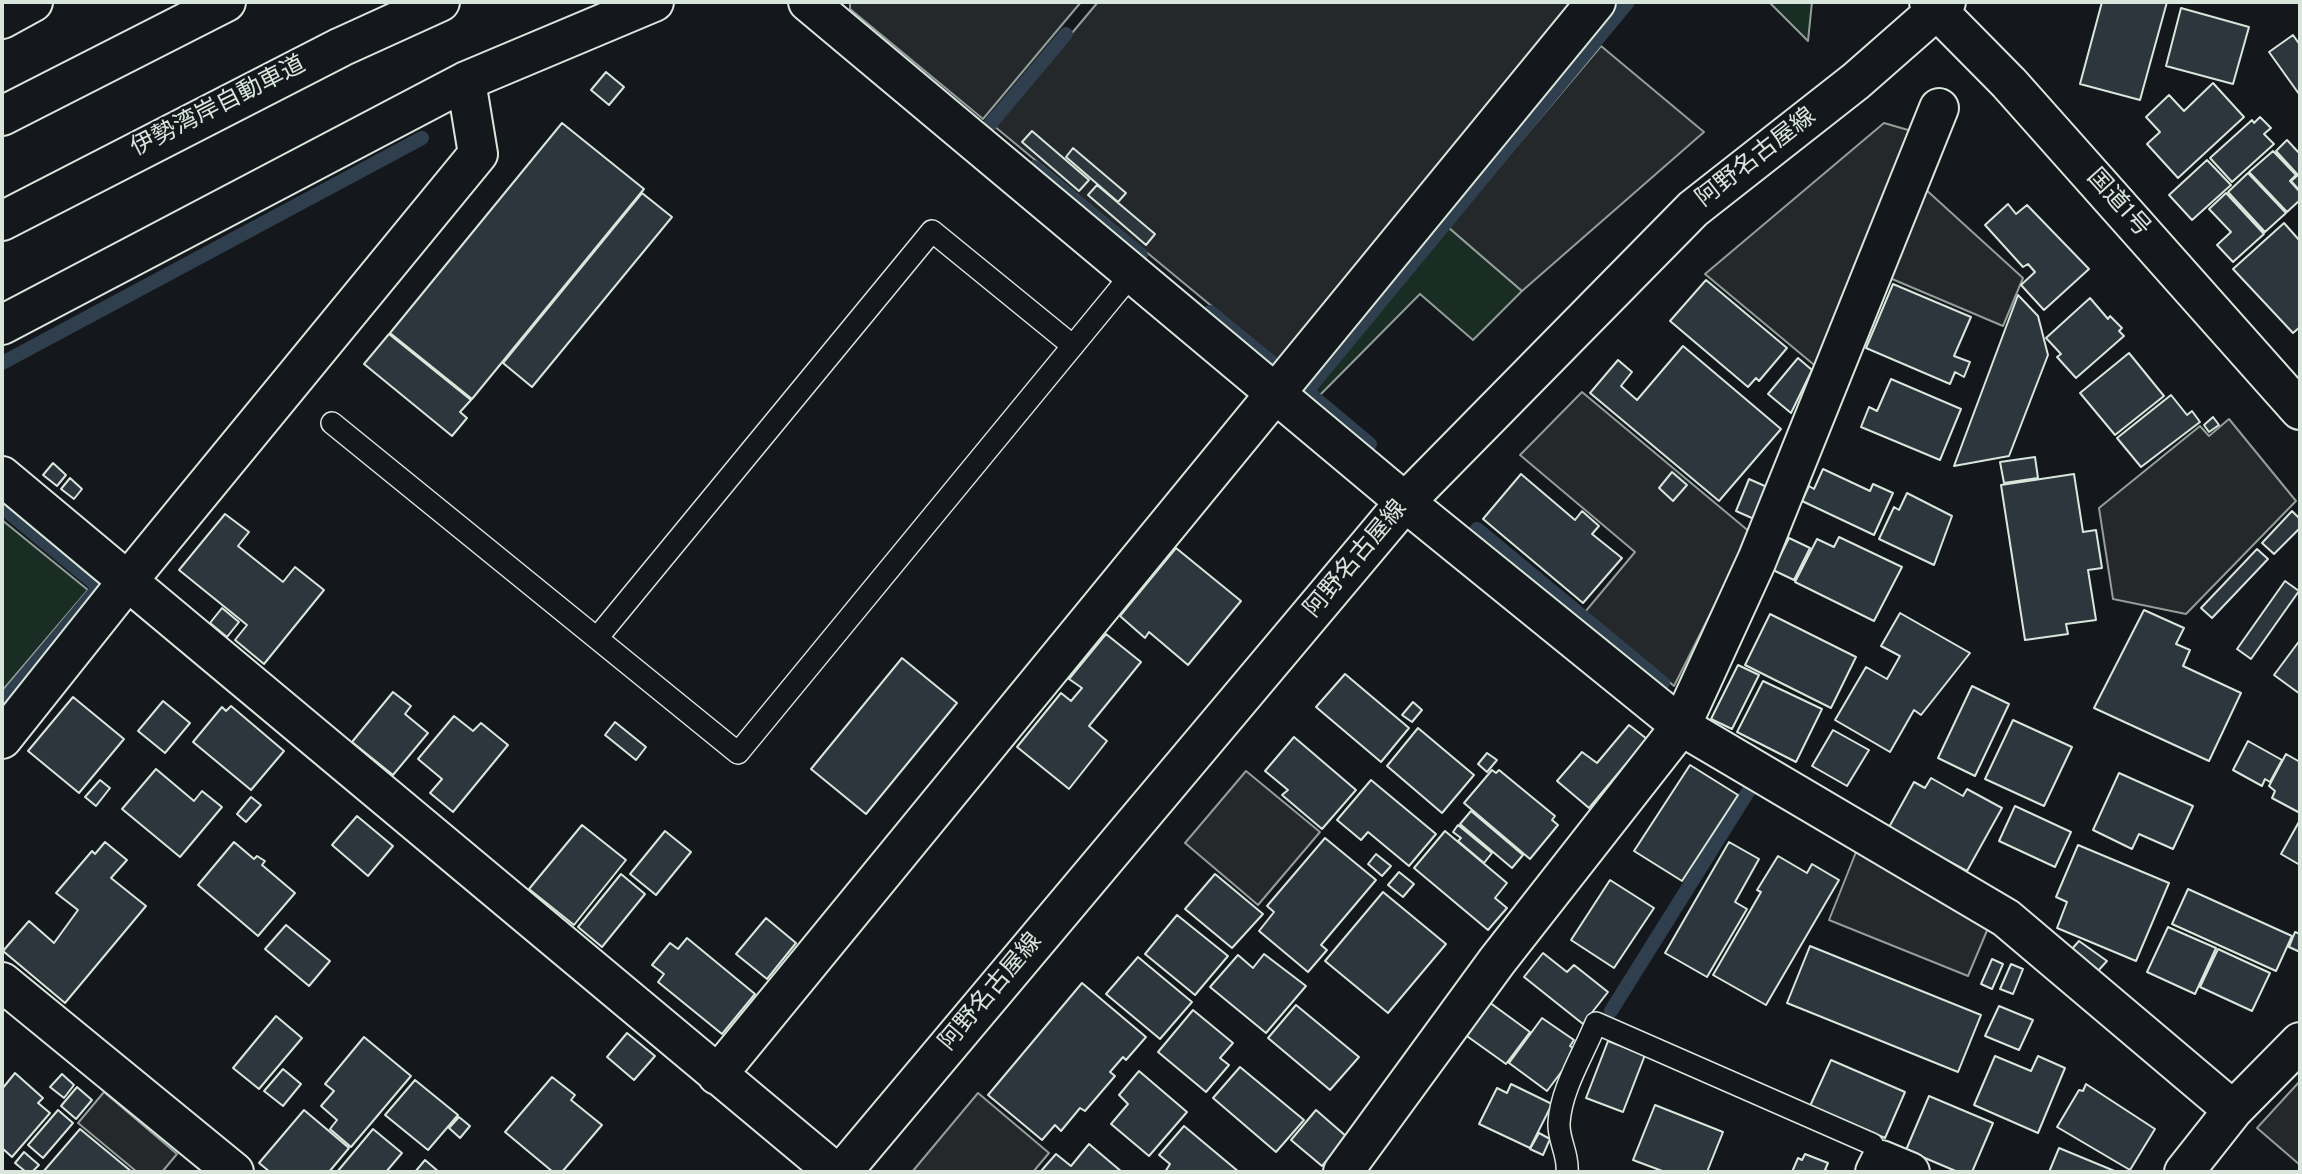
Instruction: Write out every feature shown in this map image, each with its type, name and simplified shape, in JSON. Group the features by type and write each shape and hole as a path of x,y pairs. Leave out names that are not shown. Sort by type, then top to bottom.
{"main road":[{"path":"2,19 33,2"},
{"path":"2,116 226,2"},
{"name":"伊勢湾岸自動車道","path":"2,221 317,59 440,2"},
{"path":"2,325 466,81 654,2"},
{"path":"808,2 1405,502 1681,726 2006,918 2233,1110"},
{"path":"718,1075 1596,2"},
{"name":"国道1号","path":"1937,4 2300,410"},
{"name":"阿野名古屋線","path":"842,1172 1405,502 1693,209 1856,81 1937,4"},
{"path":"2,739 126,583 478,154 466,81"},
{"path":"1343,1172 1500,957 1681,726 1756,560 1939,108"},
{"path":"2,476 126,583 835,1172"},
{"path":"2,982 234,1172"},
{"path":"2184,1172 2233,1110 2300,1042"}],"lane":[{"path":"597,638 932,230 1073,346"},
{"path":"332,423 738,753 1132,274"},
{"path":"1567,1172 1568,1161 1559,1127 1561,1105 1596,1023 1872,1144 1889,1168"}],"green space":[{"path":"1769,2 1812,2 1808,41"},
{"path":"1448,227 1522,291 1473,340 1420,294 1320,395 1313,389"},
{"path":"2,520 88,590 2,691"}],"shaded area":[{"path":"850,2 1081,2 983,119 850,9"},
{"path":"1098,2 1576,2 1278,361 994,126"},
{"path":"1601,46 1704,132 1522,291 1448,227"},
{"path":"1884,123 1915,132 1819,369 1705,274"},
{"path":"1923,187 2023,278 2003,326 1885,276"},
{"path":"1582,392 1751,533 1674,686 1585,612 1635,552 1520,455"},
{"path":"2229,419 2296,501 2186,614 2113,599 2099,508 2200,426 2209,436"},
{"path":"1246,771 1320,832 1258,905 1185,843"},
{"path":"1858,847 1991,921 1968,976 1829,920"},
{"path":"2300,1081 2300,1165 2257,1128"},
{"path":"104,1092 177,1154 162,1172 137,1172 78,1123"},
{"path":"978,1093 1049,1153 1033,1172 912,1172"}],"building":[{"path":"2102,2 2167,2 2140,100 2080,84"},
{"path":"2181,8 2249,27 2233,84 2166,66"},
{"path":"2293,35 2300,45 2299,94 2269,52"},
{"path":"606,72 624,87 609,105 591,90"},
{"path":"2213,83 2244,117 2178,178 2147,144 2160,132 2146,117 2169,95 2184,111"},
{"path":"2260,117 2271,128 2264,134 2274,144 2232,182 2210,158 2252,120 2254,123"},
{"path":"562,123 644,189 472,399 390,333"},
{"path":"1032,131 1089,180 1079,191 1022,142"},
{"path":"2287,140 2300,154 2300,191 2291,181 2298,175 2276,151"},
{"path":"1073,148 1126,193 1118,202 1066,157"},
{"path":"2273,151 2296,175 2290,181 2300,192 2300,200 2287,212 2249,172"},
{"path":"2207,160 2231,185 2192,220 2169,195"},
{"path":"2248,173 2286,213 2265,232 2228,192"},
{"path":"1097,185 1155,234 1146,245 1088,195"},
{"path":"642,193 672,217 532,387 503,363"},
{"path":"2226,193 2264,234 2233,262 2217,245 2231,232 2209,209"},
{"path":"2008,204 2016,214 2027,205 2089,269 2044,310 2021,285 2035,272 2028,264 2023,267 1985,225"},
{"path":"2284,223 2300,241 2300,327 2293,333 2233,269"},
{"path":"1706,280 1787,348 1759,381 1756,378 1748,387 1670,321"},
{"path":"1893,284 1971,317 1954,356 1970,362 1964,377 1955,372 1950,384 1866,348"},
{"path":"2018,295 2038,316 2048,355 2009,456 1954,466"},
{"path":"2090,298 2108,319 2110,316 2122,328 2119,331 2124,336 2076,378 2057,357 2061,354 2046,338"},
{"path":"389,334 471,400 460,412 467,418 452,436 364,364"},
{"path":"1683,346 1781,429 1719,501 1590,393 1618,360 1632,372 1621,386 1637,400"},
{"path":"2129,353 2164,396 2115,435 2080,393"},
{"path":"1798,358 1812,370 1791,413 1768,394"},
{"path":"1891,379 1961,409 1940,460 1861,427 1869,407 1877,411"},
{"path":"2171,395 2187,415 2192,411 2200,422 2141,467 2117,438"},
{"path":"2213,417 2219,425 2209,432 2204,425"},
{"path":"2035,457 2038,478 2004,483 2000,462"},
{"path":"53,463 66,475 57,486 43,475"},
{"path":"1823,469 1870,491 1873,484 1893,493 1874,535 1802,501 1809,486 1814,489"},
{"path":"1672,472 1687,485 1673,501 1659,488"},
{"path":"1521,474 1575,520 1582,511 1599,526 1592,534 1622,558 1583,603 1483,519"},
{"path":"2074,474 2083,532 2096,530 2102,568 2088,570 2096,620 2066,624 2068,634 2025,640 2001,485"},
{"path":"70,478 82,489 74,499 61,489"},
{"path":"1749,479 1767,487 1754,519 1736,511"},
{"path":"1907,493 1952,516 1934,565 1879,539 1894,507 1899,510"},
{"path":"2292,511 2300,519 2300,528 2274,554 2262,543"},
{"path":"225,514 249,532 238,546 283,582 295,567 324,590 264,664 235,640 247,625 179,570"},
{"path":"1839,537 1902,567 1874,621 1795,582 1817,539 1834,547"},
{"path":"1789,538 1810,548 1794,580 1773,570"},
{"path":"1176,548 1241,601 1188,665 1149,632 1145,638 1120,616"},
{"path":"2257,549 2268,559 2212,618 2201,608"},
{"path":"2285,581 2299,591 2251,659 2237,649"},
{"path":"222,608 239,622 227,637 210,623"},
{"path":"2144,610 2184,628 2176,644 2190,650 2183,666 2241,693 2209,761 2094,708"},
{"path":"1900,613 1970,653 1921,715 1914,710 1890,752 1835,720 1866,667 1887,679 1900,656 1881,646"},
{"path":"1770,614 1856,657 1831,708 1745,665"},
{"path":"1106,634 1141,662 1089,726 1107,741 1069,789 1017,747 1061,693 1071,701 1082,688 1069,679"},
{"path":"2300,640 2300,694 2274,675"},
{"path":"902,658 957,703 866,814 811,769"},
{"path":"1738,665 1759,675 1732,729 1711,719"},
{"path":"1345,674 1409,728 1381,762 1316,707"},
{"path":"1763,681 1822,709 1796,762 1737,732"},
{"path":"1972,686 2009,704 1975,776 1938,758"},
{"path":"393,692 411,706 405,714 428,733 393,775 352,742"},
{"path":"73,697 124,739 79,793 28,751"},
{"path":"163,701 190,723 165,753 138,731"},
{"path":"1413,702 1422,710 1412,722 1402,715"},
{"path":"231,706 284,751 251,790 193,742 222,707 226,711"},
{"path":"454,716 473,731 481,723 508,745 453,812 430,793 442,779 418,759"},
{"path":"2013,720 2072,747 2044,806 1985,779"},
{"path":"615,722 646,747 636,760 605,735"},
{"path":"1629,725 1647,739 1589,808 1557,781 1582,752 1597,763"},
{"path":"1418,728 1474,775 1442,813 1387,766"},
{"path":"1833,730 1869,750 1847,786 1812,766"},
{"path":"1294,737 1356,790 1322,829 1282,795 1288,790 1265,771"},
{"path":"2248,741 2282,760 2270,782 2265,779 2262,786 2233,770"},
{"path":"1487,753 1497,760 1487,772 1478,764"},
{"path":"2286,754 2300,762 2300,813 2272,798 2275,791 2269,786"},
{"path":"1690,765 1738,795 1682,881 1634,851"},
{"path":"156,769 194,801 202,791 222,807 180,857 122,809"},
{"path":"1492,770 1496,773 1499,770 1555,816 1552,820 1558,825 1530,859 1464,803"},
{"path":"2119,773 2193,806 2173,849 2139,834 2132,849 2093,830"},
{"path":"1931,778 1963,796 1967,789 2002,808 1967,871 1888,829 1914,782 1925,788"},
{"path":"100,780 110,788 96,806 85,797"},
{"path":"1371,780 1436,834 1409,866 1368,832 1361,840 1337,820"},
{"path":"251,797 261,805 246,822 237,814"},
{"path":"2015,806 2071,832 2055,867 1999,841"},
{"path":"1471,811 1523,855 1512,868 1460,824"},
{"path":"357,816 393,846 368,876 332,845"},
{"path":"2300,820 2300,865 2281,854"},
{"path":"582,825 626,860 574,925 529,889"},
{"path":"1458,825 1492,853 1484,863 1458,841 1461,838 1453,832"},
{"path":"665,831 691,852 656,895 630,874"},
{"path":"1445,831 1507,883 1495,898 1507,908 1488,930 1414,868"},
{"path":"1325,838 1376,880 1321,945 1327,950 1308,972 1259,931 1274,912 1267,906"},
{"path":"105,842 127,860 111,878 146,906 65,1003 3,951 29,921 54,943 78,910 56,893 92,851 95,854"},
{"path":"234,842 254,859 257,856 265,861 262,865 295,893 258,936 198,885"},
{"path":"1729,842 1759,859 1735,902 1747,909 1707,977 1665,953"},
{"path":"2078,845 2169,883 2136,961 2057,928 2067,902 2056,897"},
{"path":"1376,854 1391,866 1382,876 1368,864"},
{"path":"1778,856 1807,873 1812,864 1839,880 1766,1005 1713,975 1761,892 1757,890"},
{"path":"1399,872 1414,884 1403,897 1388,885"},
{"path":"621,874 645,894 602,947 578,927"},
{"path":"1215,874 1263,914 1232,948 1185,909"},
{"path":"1610,880 1654,908 1614,968 1571,940"},
{"path":"2188,889 2292,936 2276,971 2172,924"},
{"path":"1383,892 1446,944 1388,1013 1325,961"},
{"path":"1177,915 1228,956 1195,995 1145,954"},
{"path":"766,918 796,943 767,979 736,954"},
{"path":"286,925 330,961 309,986 265,949"},
{"path":"2168,927 2216,948 2195,994 2147,972"},
{"path":"2295,932 2300,934 2300,952 2289,947"},
{"path":"687,938 755,994 722,1034 658,982 664,974 652,965 670,943 678,949"},
{"path":"2079,941 2107,961 2097,972 2071,950"},
{"path":"1810,946 1981,1015 1958,1072 1787,1003"},
{"path":"2218,949 2270,973 2252,1011 2200,987"},
{"path":"1543,953 1567,972 1574,965 1608,992 1583,1024 1524,977"},
{"path":"1264,954 1306,986 1266,1033 1210,987 1238,955 1253,968"},
{"path":"1138,957 1192,1002 1160,1039 1106,994"},
{"path":"1992,959 2003,964 1992,989 1981,984"},
{"path":"2011,964 2023,969 2013,994 2000,989"},
{"path":"1082,983 1146,1037 1126,1060 1123,1057 1110,1072 1115,1076 1085,1111 1080,1108 1061,1131 1055,1125 1042,1140 988,1095"},
{"path":"1489,1002 1530,1032 1506,1064 1464,1034"},
{"path":"1296,1005 1359,1057 1330,1090 1268,1038"},
{"path":"1999,1006 2033,1020 2019,1050 1985,1036"},
{"path":"1193,1010 1233,1043 1220,1058 1229,1065 1206,1092 1158,1052"},
{"path":"276,1016 302,1038 259,1089 233,1068"},
{"path":"1542,1018 1574,1040 1570,1046 1577,1051 1547,1091 1509,1063"},
{"path":"627,1033 655,1056 634,1080 607,1057"},
{"path":"364,1037 411,1076 351,1147 330,1129 337,1120 321,1106 334,1091 325,1084"},
{"path":"1608,1041 1645,1055 1623,1112 1586,1098"},
{"path":"1995,1056 2031,1071 2038,1056 2065,1068 2038,1133 1974,1105"},
{"path":"1831,1060 1905,1092 1885,1138 1810,1106"},
{"path":"1240,1067 1304,1120 1276,1152 1213,1098"},
{"path":"283,1069 301,1084 283,1106 264,1091"},
{"path":"1139,1071 1187,1112 1149,1156 1111,1124 1128,1104 1119,1095"},
{"path":"15,1073 43,1098 38,1103 50,1113 12,1157 2,1148 2,1089"},
{"path":"62,1074 74,1085 64,1098 50,1087"},
{"path":"552,1077 575,1095 571,1100 602,1125 562,1172 553,1172 505,1132"},
{"path":"415,1080 458,1115 428,1150 385,1115"},
{"path":"1511,1084 1552,1104 1530,1148 1479,1124 1497,1088 1507,1093"},
{"path":"2086,1084 2155,1129 2130,1170 2057,1127 2079,1090 2083,1091"},
{"path":"77,1087 92,1100 76,1119 61,1106"},
{"path":"1929,1096 1993,1123 1972,1172 1958,1172 1906,1150"},
{"path":"1655,1105 1723,1132 1707,1172 1665,1172 1633,1160"},
{"path":"58,1110 73,1123 43,1158 28,1145"},
{"path":"304,1110 349,1148 329,1172 270,1172 259,1163"},
{"path":"1316,1110 1347,1137 1322,1166 1291,1140"},
{"path":"459,1117 470,1126 460,1138 449,1128"},
{"path":"1184,1126 1239,1172 1165,1172 1170,1164 1159,1155"},
{"path":"80,1129 132,1172 43,1172"},
{"path":"373,1129 402,1153 386,1172 337,1172"},
{"path":"1539,1133 1550,1139 1543,1155 1530,1149"},
{"path":"1089,1144 1122,1172 1041,1171 1056,1154 1071,1166"},
{"path":"2059,1148 2117,1172 2049,1172"},
{"path":"24,1152 39,1165 32,1172 26,1172 15,1163"},
{"path":"1805,1154 1828,1163 1825,1170 1830,1172 1792,1172 1798,1158 1802,1160"},
{"path":"425,1160 439,1172 415,1172"}],"waterway":[{"path":"1307,391 1628,2"},
{"path":"987,128 1066,34"},
{"path":"2,363 422,138"},
{"path":"1034,167 1141,255"},
{"path":"1210,312 1270,361"},
{"path":"1309,393 1370,444"},
{"path":"2,507 99,587 2,703"},
{"path":"1477,529 1663,683"},
{"path":"1611,1011 1751,787"}]}
